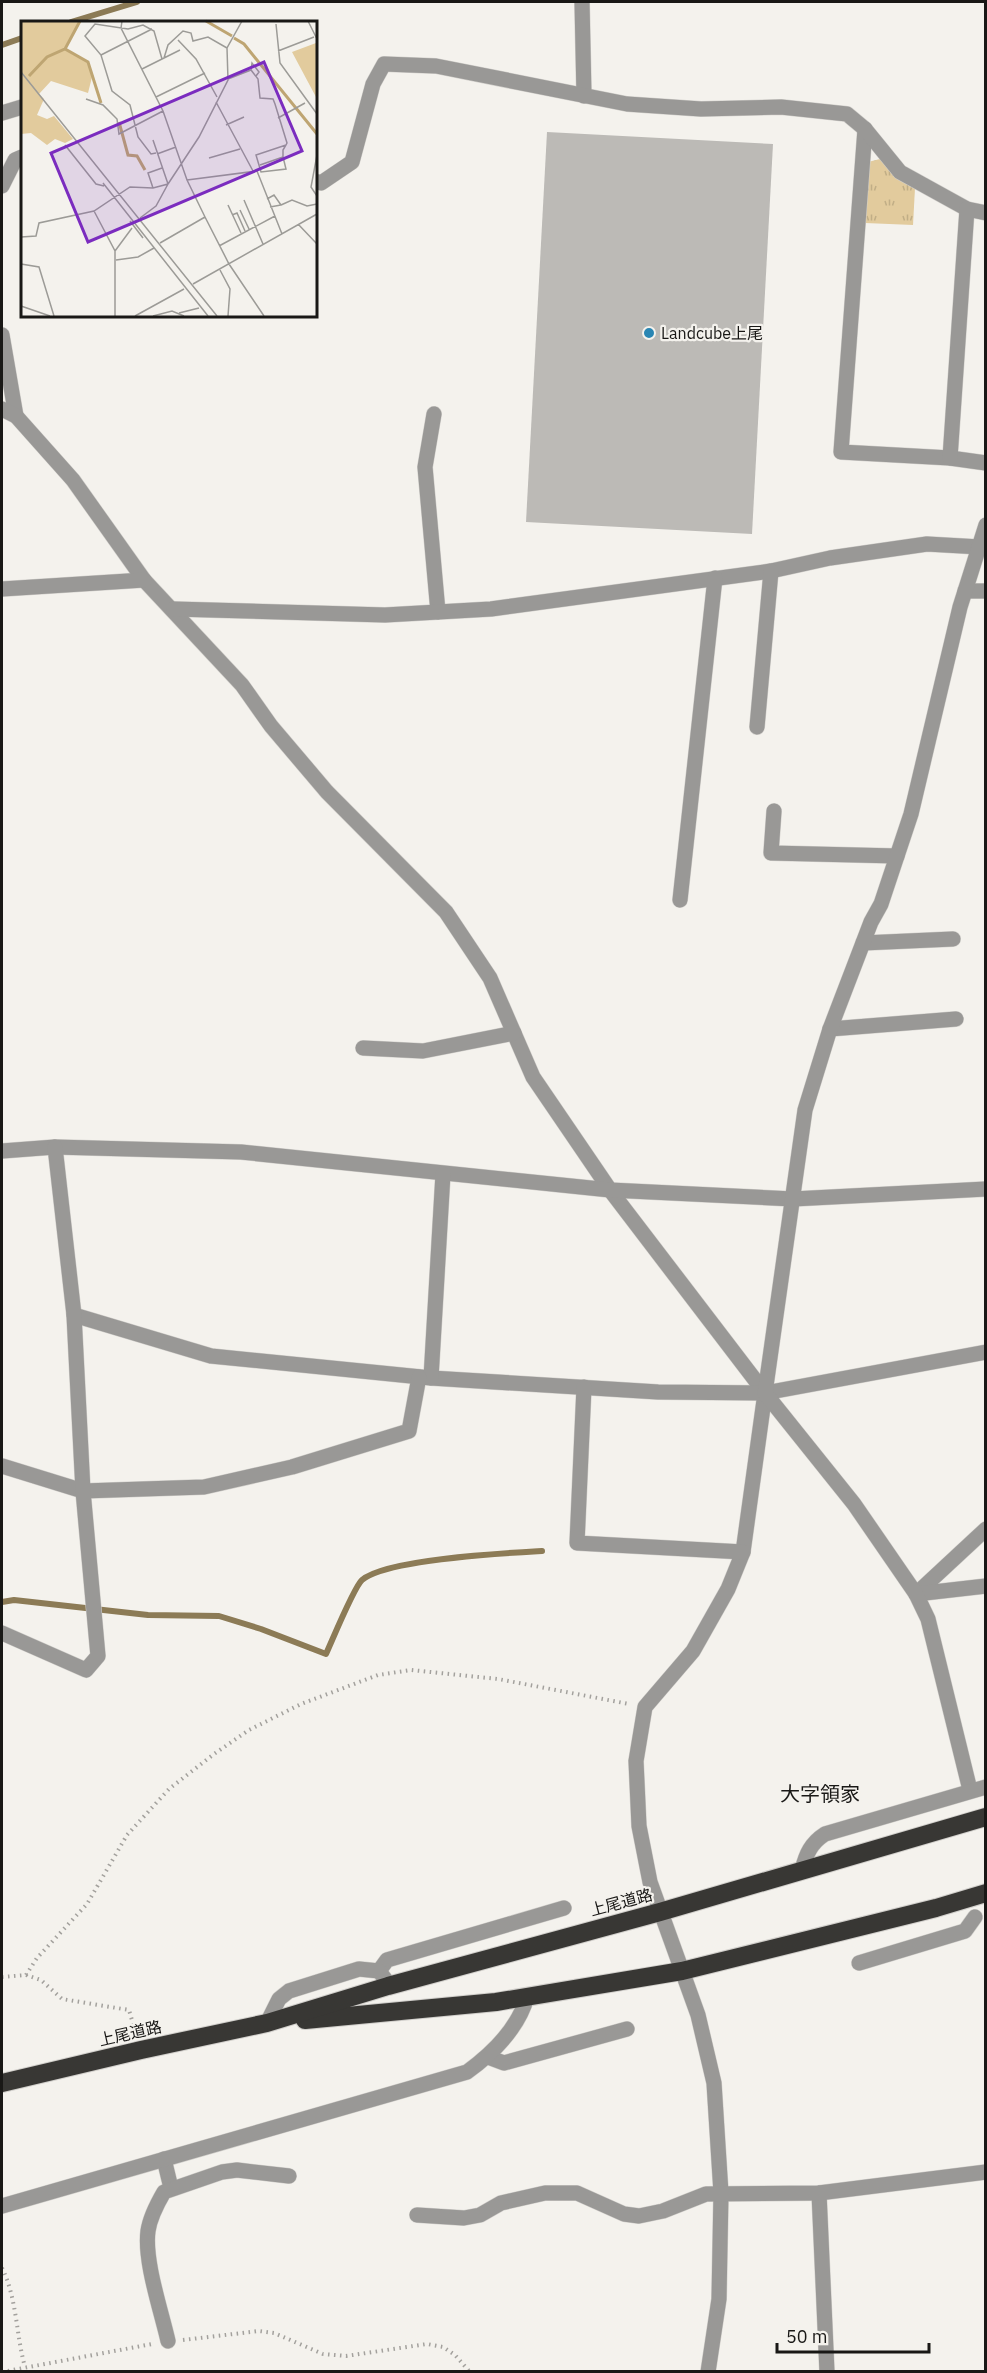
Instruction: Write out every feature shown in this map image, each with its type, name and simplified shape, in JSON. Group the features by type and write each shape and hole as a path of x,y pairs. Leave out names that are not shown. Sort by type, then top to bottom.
{"highway":[{"name":"上尾道路","path":"267,2023 384,1978 660,1912 986,1817"},
{"name":"上尾道路","path":"2,2083 267,2023 496,2002 682,1971 986,1893"}],"street":[{"path":"582,2 584,96"},
{"path":"316,181 321,183 352,162 373,84 384,64 436,66 627,104 701,109 781,107 847,114 865,129 900,172 967,209 986,213"},
{"path":"2,113 21,107"},
{"path":"865,129 841,452 950,458 986,463"},
{"path":"2,186 13,159"},
{"path":"950,458 967,209"},
{"path":"2,335 16,416"},
{"path":"2,409 16,416 73,480 144,580 174,609 242,685 271,726 327,792 446,912 490,978 533,1077 610,1190 765,1393 854,1504 916,1594 928,1619 978,1788 825,1834 811,1846 805,1856 802,1870"},
{"path":"434,414 425,467 438,612"},
{"path":"708,2372 719,2299 721,2193 714,2083 698,2015 650,1882 639,1826 636,1761 645,1707 693,1651 728,1589 743,1552 805,1110 830,1029 863,943 881,904 911,814 965,591 986,525"},
{"path":"174,609 385,615 491,609 771,571 830,558 927,544 980,547"},
{"path":"757,727 771,571"},
{"path":"680,900 716,578"},
{"path":"2,589 144,580"},
{"path":"965,591 986,591"},
{"path":"774,811 771,853 897,856"},
{"path":"863,943 953,939"},
{"path":"830,1029 956,1019"},
{"path":"363,1048 423,1051 514,1033"},
{"path":"2,1151 55,1147 241,1152 610,1190 793,1199 986,1189"},
{"path":"2,1633 86,1670 98,1656 83,1491 74,1315 55,1147"},
{"path":"2,1466 83,1491 204,1487 292,1467 409,1431 425,1377 443,1173"},
{"path":"74,1315 211,1356 425,1377 658,1392 765,1393 986,1352"},
{"path":"584,1387 577,1542 743,1552"},
{"path":"916,1594 986,1529"},
{"path":"916,1594 986,1586"},
{"path":"956,1902 968,1915 980,1918"},
{"path":"267,2023 279,1999 289,1991 359,1970 384,1978 387,1960 564,1908"},
{"path":"859,1963 965,1931 980,1918"},
{"path":"2,2206 467,2072 488,2057 519,2018 527,1997"},
{"path":"488,2057 504,2063 627,2029"},
{"path":"164,2159 171,2188"},
{"path":"168,2341 147,2250 151,2218 164,2192 222,2172 237,2170 289,2176"},
{"path":"417,2215 464,2218 480,2215 501,2203 545,2193 556,2193 584,2194 624,2214 639,2216 663,2211 706,2194 819,2193 986,2172"},
{"path":"819,2193 827,2372"}],"path":[{"path":"26,1975 37,1958 87,1905 127,1835 169,1789 249,1730 301,1704 378,1675 411,1670 498,1679 645,1707"},
{"path":"2,1977 26,1975 41,1980 62,1999 129,2010 141,2050"},
{"path":"2,2268 14,2308 19,2345 25,2367"},
{"path":"2,2372 168,2341 219,2338 259,2331 274,2333 323,2354 346,2356 427,2344 443,2347 455,2355 470,2372"}],"green space":[{"path":"880,159 915,188 913,225 865,223 868,162"}],"building":[{"name":"Landcube上尾","path":"547,132 773,144 752,534 526,522"}],"waterway":[{"path":"74,21 137,2"},
{"path":"2,45 21,38"},
{"path":"2,1602 14,1600 148,1615 219,1616 261,1629 326,1654 358,1585 375,1573 395,1567 448,1558 542,1551"}],"place":[{"name":"Landcube上尾","path":"649,333"}],"district":[{"name":"大字領家","path":"820,1794"}]}
